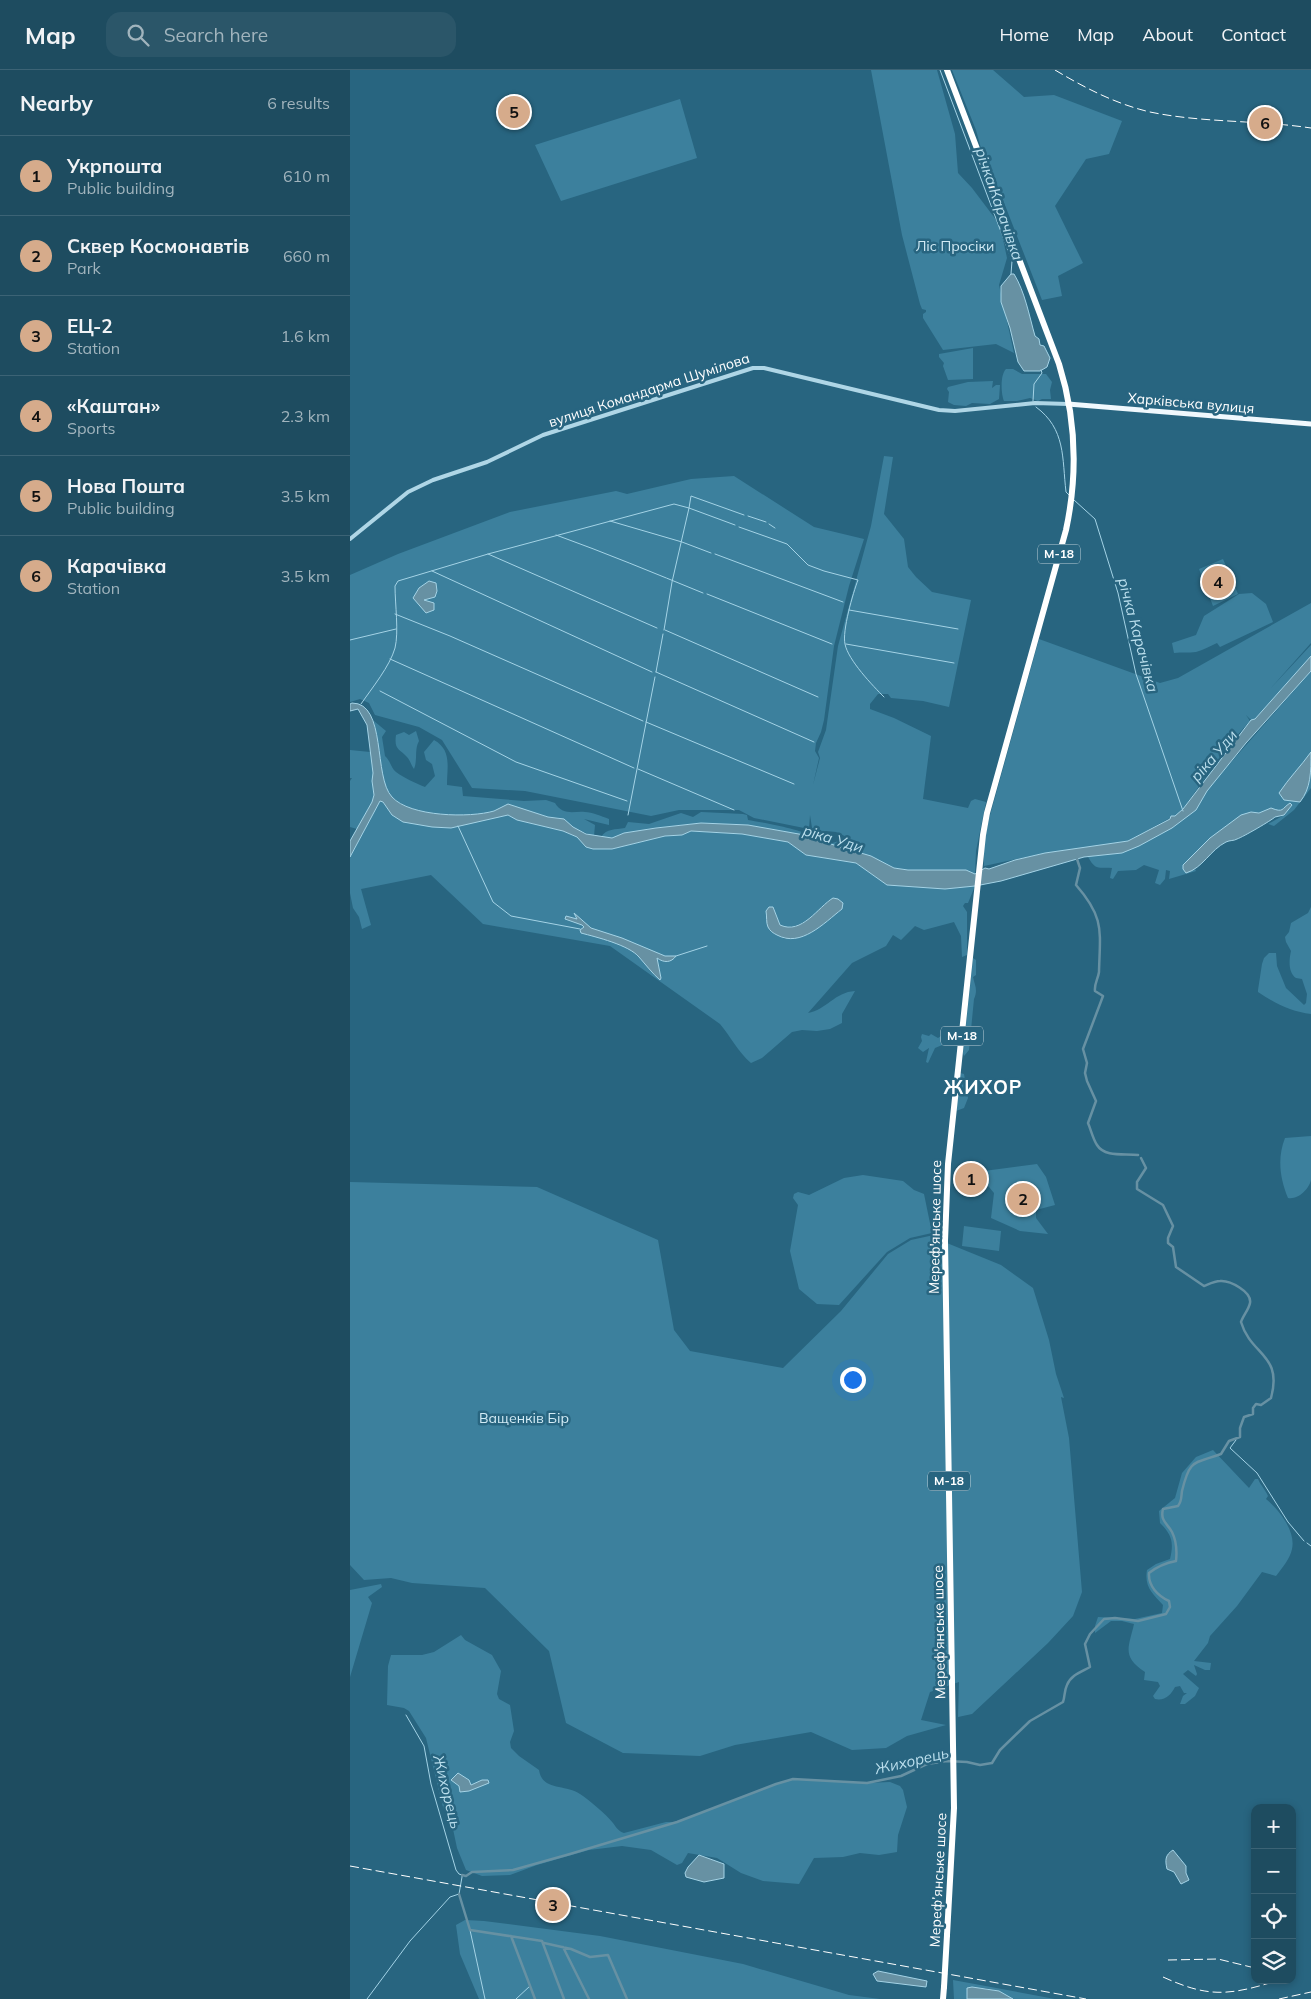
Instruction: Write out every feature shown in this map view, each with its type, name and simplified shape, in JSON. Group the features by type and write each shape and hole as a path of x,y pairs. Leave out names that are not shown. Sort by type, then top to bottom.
{"highway":[{"name":"М-18","path":"948,70 1059,364 1068,404"},
{"name":"Мереф'янське шосе","path":"953,1761 945,1212 948,1164 975,907 987,813 1068,518 1073,488 1074,452 1068,404"},
{"name":"Мереф’янське шосе","path":"943,1999 954,1808 953,1761"}],"main road":[{"name":"Харківська вулиця","path":"1068,404 1311,424"}],"street":[{"name":"вулиця Командарма Шумілова","path":"350,539 408,492 433,480 487,462 544,435 753,368 764,368 939,410 955,411 1035,403 1068,404"}],"green space":[{"name":"Ліс Просіки","path":"871,70 937,70 955,134 958,173 1000,225 1007,258 999,285 1014,353 996,344 943,350 923,318 926,310 922,309 920,304 902,235"},
{"path":"952,70 993,70 1024,97 1054,95 1122,121 1109,154 1086,159 1055,206 1083,263 1058,276 1062,296 1042,300 992,172 984,159 976,130"},
{"path":"680,99 697,158 561,201 535,145"},
{"path":"973,348 973,379 948,380 943,366 944,363 939,354"},
{"path":"1006,369 1013,369 1022,374 1046,374 1052,382 1050,390 1051,399 1038,401 1030,398 1004,401 1002,385"},
{"path":"993,381 992,388 1000,385 999,399 990,404 972,403 966,406 954,405 948,402 948,387 968,382"},
{"path":"884,456 893,457 884,514 904,539 908,567 932,592 971,600 949,707 923,701 891,698 888,694 878,694 870,704 870,709 931,736 923,799 968,808 971,801 975,799 986,802 976,851 975,874 966,870 908,870 894,868 871,856 829,844 849,838 836,832 826,831 813,834 810,815 809,829 754,818 739,810 679,810 651,816 525,791 472,788 442,740 419,727 375,715 369,703 360,699 350,702 350,575 398,554 510,512 616,491 627,494 691,479 734,476 814,527 864,539 849,586 834,646 824,720 816,743 815,751 819,758 813,785 820,758 818,752 826,730 838,646 871,526"},
{"path":"1223,559 1238,594 1213,606 1199,569"},
{"path":"1252,593 1266,604 1273,622 1220,647 1217,643 1196,652 1174,653 1172,643 1196,635 1204,616 1239,594"},
{"path":"1311,603 1311,643 1270,689 1311,645 1311,656 1255,719 1251,720 1246,715 1250,721 1226,748 1183,809 1175,816 1171,816 1128,841 1045,853 984,866 984,842 989,819 1039,639 1160,683 1178,678"},
{"path":"1311,671 1311,788 1294,810 1274,826 1268,824 1284,815 1291,806 1271,812 1251,812 1184,865 1186,872 1195,869 1196,871 1169,879 1170,871 1166,870 1165,879 1160,885 1155,883 1159,870 1144,865 1136,870 1118,871 1113,879 1110,878 1112,868 1098,867 1093,864 1089,856 1122,853 1196,810 1205,792"},
{"path":"374,721 386,731 382,737 385,756 393,768 399,774 417,784 425,787 435,776 432,764 426,760 424,752 434,740 440,744 446,754 448,765 447,785 462,787 463,796 524,801 546,800 555,803 561,810 591,813 609,819 609,825 584,819 595,825 594,836 573,828 560,818 548,817 508,805 482,814 451,815 433,814 403,805 392,797 385,786"},
{"path":"416,731 419,741 414,769 408,758 398,748 396,735 404,732 409,735"},
{"path":"350,750 370,752 373,773 374,795 372,802 357,829 350,827 350,781 352,778 350,778"},
{"path":"380,801 383,802 392,815 469,823 508,815 517,820 563,831 577,837 586,846 593,849 612,849 665,836 682,835 691,831 742,834 789,842 806,855 856,863 887,885 945,889 975,886 968,903 965,903 963,906 967,912 967,955 962,957 961,936 954,922 924,930 915,926 901,940 893,935 886,946 852,963 808,1013 842,994 855,991 842,1014 842,1023 830,1029 792,1032 762,1058 751,1063 720,1024 610,946 483,924 431,875 361,889 371,925 362,929 359,917 353,908 350,893 350,857","holes":["829,900 842,909 809,933 785,939 772,932 768,926 773,907 780,925 787,927 801,924"]},
{"path":"701,812 743,814 747,815 748,820 790,828 810,836 748,825 701,823 624,833 612,838 601,837 609,831 625,828 628,822 649,824 681,813 693,817"},
{"path":"1311,907 1311,1014 1283,1006 1264,996 1258,990 1264,958 1269,953 1276,953 1277,966 1286,988 1304,1005 1306,1003 1307,994 1302,979 1296,978 1290,969 1291,951 1285,937 1289,932 1291,923 1308,913"},
{"path":"973,958 976,960 976,975 973,977 976,993 969,1050 964,1056 963,1053"},
{"path":"922,1034 929,1036 931,1034 938,1038 941,1036 945,1037 946,1041 954,1042 949,1046 947,1043 935,1048 928,1063 926,1062 929,1048 923,1052 918,1048 922,1041"},
{"path":"960,1073 964,1074 968,1098 964,1108 956,1111"},
{"path":"1311,1136 1310,1183 1299,1196 1288,1198 1283,1183 1280,1161 1285,1138"},
{"path":"1037,1164 1046,1177 1055,1205 1036,1210 1036,1218 1048,1234 1020,1231 991,1218 994,1193 984,1181 984,1171"},
{"path":"863,1175 903,1181 914,1190 924,1194 932,1233 910,1238 887,1252 839,1305 817,1304 799,1289 790,1251 798,1205 793,1198 794,1194 798,1192 809,1195 844,1178"},
{"name":"Ващенків Бір","path":"350,1182 537,1187 658,1240 674,1330 690,1351 783,1368 841,1311 888,1254 911,1240 934,1235 937,1239 1001,1265 1033,1288 1064,1398 1061,1397 1069,1438 1082,1592 1073,1616 1048,1643 972,1714 958,1717 959,1682 930,1692 921,1720 946,1725 907,1736 886,1748 852,1750 811,1732 735,1745 700,1756 623,1753 566,1723 549,1651 485,1588 412,1583 391,1578 364,1580 350,1565"},
{"path":"964,1226 1001,1231 999,1251 962,1246"},
{"path":"1213,1450 1249,1488 1255,1479 1258,1479 1268,1496 1266,1499 1281,1515 1289,1528 1293,1542 1288,1560 1276,1576 1262,1572 1237,1606 1210,1636 1208,1643 1194,1661 1211,1663 1210,1670 1194,1665 1196,1676 1188,1670 1183,1674 1199,1688 1195,1696 1185,1704 1180,1704 1183,1696 1187,1693 1184,1693 1180,1686 1175,1687 1170,1695 1165,1698 1155,1699 1153,1696 1160,1686 1158,1682 1144,1680 1145,1672 1132,1661 1129,1645 1134,1624 1111,1621 1095,1633 1095,1626 1098,1617 1135,1619 1162,1613 1163,1605 1150,1590 1146,1576 1147,1570 1156,1564 1170,1559 1172,1543 1167,1531 1160,1523 1159,1511 1175,1498 1182,1473 1196,1457"},
{"path":"381,1584 382,1587 368,1597 372,1603 350,1677 350,1590"},
{"path":"461,1635 465,1640 492,1655 501,1671 497,1694 499,1699 510,1705 514,1731 510,1742 511,1748 539,1770 541,1777 545,1781 580,1794 593,1803 610,1819 617,1829 624,1833 666,1822 677,1822 793,1779 867,1783 890,1782 900,1786 903,1790 907,1807 898,1835 897,1852 879,1855 860,1853 843,1857 814,1858 799,1884 763,1881 741,1873 717,1858 688,1853 682,1863 677,1865 651,1850 622,1846 589,1850 510,1875 482,1876 466,1870 457,1848 453,1829 443,1807 426,1738 409,1711 404,1708 387,1705 388,1666 391,1655 422,1655 434,1652"},
{"path":"465,1920 600,1936 743,1964 849,1995 880,1999 479,1999 460,1954 456,1925"},
{"path":"953,1980 1055,1999 1013,1999 999,1991 985,1988 967,1989 967,1999 954,1999"}],"shaded area":[{"path":"1011,274 1014,274 1021,288 1035,336 1039,339 1040,345 1044,346 1050,358 1047,367 1040,371 1024,371 1018,362 1010,328 1001,302 1001,286"},
{"path":"429,581 436,583 437,591 435,597 424,600 434,603 434,610 426,613 413,598 419,588"},
{"path":"1311,656 1311,671 1246,743 1207,791 1196,810 1172,828 1122,853 1084,857 1001,881 945,889 887,885 856,863 806,855 788,842 742,834 691,831 682,835 665,836 612,849 593,849 586,847 577,837 563,831 517,820 508,815 451,828 403,822 392,815 383,802 380,801 350,857 350,841 374,795 367,725 358,709 350,711 350,704 352,703 363,706 370,715 375,727 386,787 392,797 412,809 441,814 470,815 494,811 508,804 548,817 564,819 573,827 586,834 612,838 624,833 701,823 748,825 810,836 814,839 871,856 894,868 908,870 966,870 975,874 985,868 989,869 1015,860 1045,853 1128,841 1170,819 1171,816 1175,816 1183,809 1251,720 1255,719"},
{"path":"1311,752 1310,779 1304,797 1300,802 1284,800 1279,793"},
{"path":"1290,803 1292,805 1284,815 1275,817 1240,838 1220,845 1192,871 1186,873 1183,869 1183,865 1210,838 1241,815 1251,812 1259,813 1271,808 1280,810"},
{"path":"833,898 843,903 842,909 812,932 795,938 786,938 774,933 768,927 766,911 769,907 773,907 780,925 788,927 795,926 809,919"},
{"path":"574,913 591,928 622,938 665,956 676,956 672,960 667,961 657,958 660,980 639,957 628,949 581,933 580,930 584,927 582,925 565,919 566,916 577,919"},
{"path":"458,1773 469,1780 471,1785 482,1780 488,1780 489,1783 469,1791 460,1792 459,1786 451,1780"},
{"path":"1173,1850 1186,1866 1189,1880 1181,1884 1174,1872 1167,1869 1166,1858"},
{"path":"699,1855 724,1864 724,1878 704,1882 686,1877 685,1873 688,1867"},
{"path":"878,1971 927,1981 926,1987 877,1981 873,1974"},
{"path":"967,1988 999,1991 1013,1999 967,1999"}],"waterway":[{"name":"річка Карачівка","path":"940,70 1012,261 1011,274"},
{"name":"річка Карачівка","path":"1033,401 1034,384 1042,373 1041,370"},
{"name":"річка Карачівка","path":"1036,407 1046,416 1058,435 1063,456 1066,492 1069,495"},
{"path":"361,704 393,655 397,626 395,586 398,581 488,554 674,504 689,508 691,496 744,515"},
{"name":"річка Карачівка","path":"1074,500 1095,519 1118,593 1136,674 1183,811"},
{"path":"664,630 672,582 689,508 735,525"},
{"path":"748,516 766,522"},
{"path":"610,521 682,542 711,553"},
{"path":"769,524 775,528"},
{"path":"739,527 787,544 808,565 858,580 846,621 845,644 856,665 884,697"},
{"path":"556,535 703,593"},
{"path":"488,554 657,628"},
{"path":"715,554 843,602"},
{"path":"432,571 652,672"},
{"path":"707,594 832,644"},
{"path":"849,610 958,629"},
{"path":"395,614 450,636 643,721"},
{"path":"350,640 396,629"},
{"path":"665,630 818,697"},
{"path":"656,672 663,634"},
{"path":"846,644 954,663"},
{"path":"390,659 634,768"},
{"path":"656,672 814,742"},
{"path":"628,815 655,677"},
{"path":"380,691 516,762 627,801"},
{"path":"646,722 794,784"},
{"path":"638,769 734,810"},
{"path":"458,826 493,902 511,916 580,929"},
{"name":"Жихорець","path":"1076,856 1080,868 1076,885 1092,907 1099,926 1099,972 1095,991 1103,996 1083,1049 1087,1063 1085,1073 1096,1101 1088,1123 1094,1140 1105,1152 1138,1155"},
{"path":"676,956 707,946"},
{"name":"Жихорець","path":"462,1875 466,1876 472,1872 513,1870 570,1854 677,1822 793,1779 867,1783 901,1776 927,1764 947,1761 980,1765 992,1763 1000,1750 1030,1721 1063,1702 1065,1689 1071,1679 1090,1667 1085,1644 1090,1634 1104,1619 1115,1618 1138,1621 1166,1614 1170,1607 1169,1601 1154,1590 1149,1578 1149,1573 1155,1568 1176,1561 1174,1539 1172,1532 1163,1519 1163,1509 1178,1506 1185,1480 1194,1464 1221,1454 1229,1441 1240,1437 1240,1428 1244,1417 1253,1414 1253,1408 1256,1404 1261,1405 1271,1398 1274,1383 1273,1372 1269,1364 1252,1342 1241,1322 1250,1303 1248,1295 1229,1282 1216,1282 1204,1286 1176,1267 1173,1247 1168,1243 1173,1226 1163,1205 1137,1189 1137,1182 1146,1168 1141,1158"},
{"path":"1236,1440 1230,1448 1257,1473 1288,1522 1304,1541"},
{"path":"1307,1543 1311,1546"},
{"name":"Жихорець","path":"367,1999 410,1941 450,1897 459,1894 462,1877 456,1870 431,1784 424,1746 406,1715"},
{"path":"459,1894 470,1930 542,1941 564,1999"},
{"path":"470,1930 485,1999"},
{"path":"511,1936 535,1999"},
{"path":"544,1943 571,1949 590,1957 608,1955 627,1999"},
{"path":"563,1947 589,1999"},
{"path":"516,1999 530,1986"}],"railway":[{"path":"1055,70 1101,95 1125,105 1150,112 1190,118 1311,128"},
{"path":"350,1866 1086,1999"},
{"path":"1168,1960 1218,1959 1251,1967"},
{"path":"1163,1977 1192,1988 1217,1992 1243,1990 1267,1984"},
{"path":"1279,1999 1311,1992"}],"place":[{"name":"Нова Пошта","path":"514,112"},
{"name":"Карачівка","path":"1265,123"},
{"name":"«Каштан»","path":"1218,582"},
{"name":"Укрпошта","path":"971,1179"},
{"name":"Сквер Космонавтів","path":"1023,1199"},
{"name":"ЕЦ-2","path":"553,1905"}],"district":[{"name":"ЖИХОР","path":"983,1087"}],"water label":[{"name":"ріка Уди","path":"1214,756"},
{"name":"ріка Уди","path":"833,839"}]}
